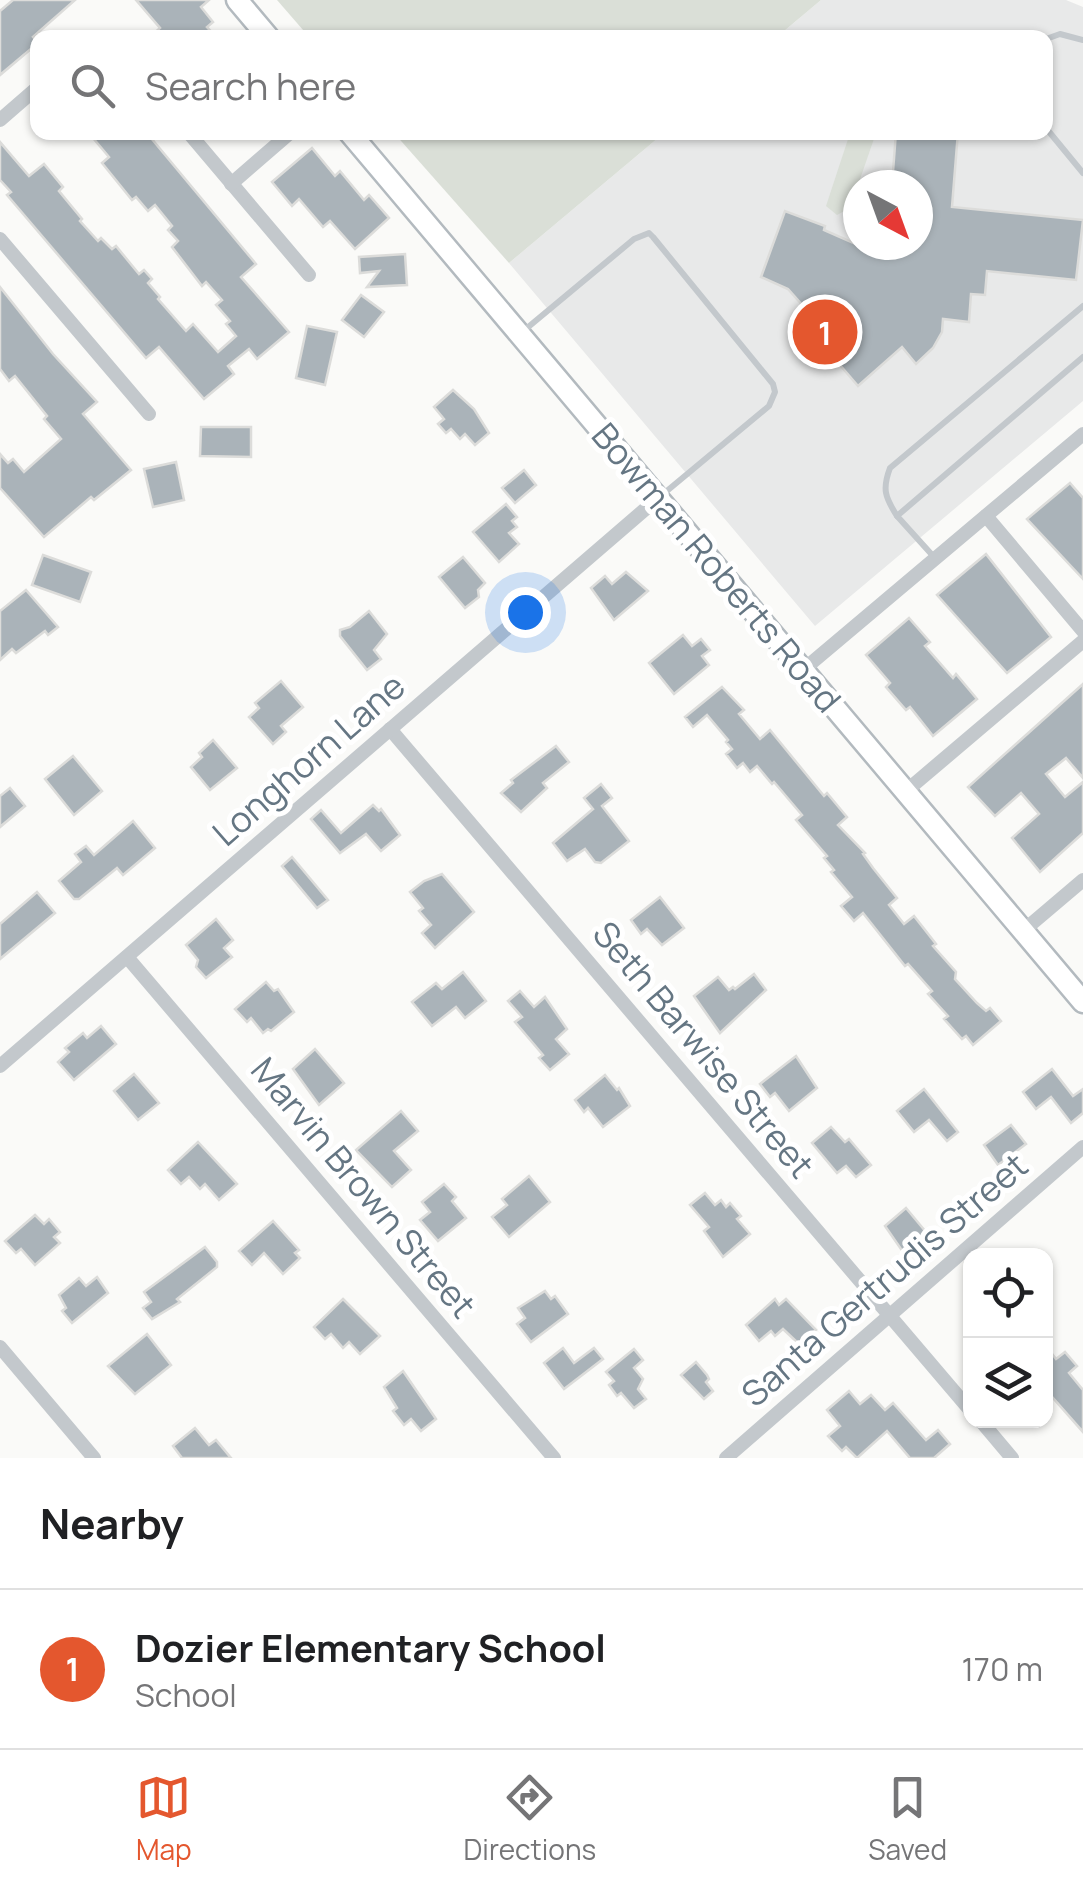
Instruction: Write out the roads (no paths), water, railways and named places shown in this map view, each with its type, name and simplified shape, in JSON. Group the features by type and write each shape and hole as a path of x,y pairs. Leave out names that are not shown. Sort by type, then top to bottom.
{"street":[{"path":"237,0 262,30"},
{"path":"0,120 30,94"},
{"path":"195,140 309,276"},
{"path":"232,184 283,140"},
{"name":"Bowman Roberts Road","path":"356,140 1083,1002"},
{"path":"0,239 148,414"},
{"path":"803,670 1083,434"},
{"name":"Longhorn Lane","path":"0,1066 657,499"},
{"path":"986,516 1083,632"},
{"path":"905,792 1083,641"},
{"name":"Seth Barwise Street","path":"390,730 963,1402"},
{"path":"1023,931 1083,880"},
{"name":"Marvin Brown Street","path":"127,956 554,1458"},
{"name":"Santa Gertrudis Street","path":"726,1458 1083,1147"},
{"path":"0,1347 94,1458"},
{"path":"987,1428 1012,1458"}],"lane":[{"path":"1053,36 1083,40"},
{"path":"1053,137 1083,173"},
{"path":"519,334 634,239 648,233 773,384 775,392 769,406 657,499"},
{"path":"936,558 886,498 883,486 890,468 1083,306"},
{"path":"898,516 1083,357"}],"place":[{"name":"Dozier Elementary School","path":"825,332"}]}
